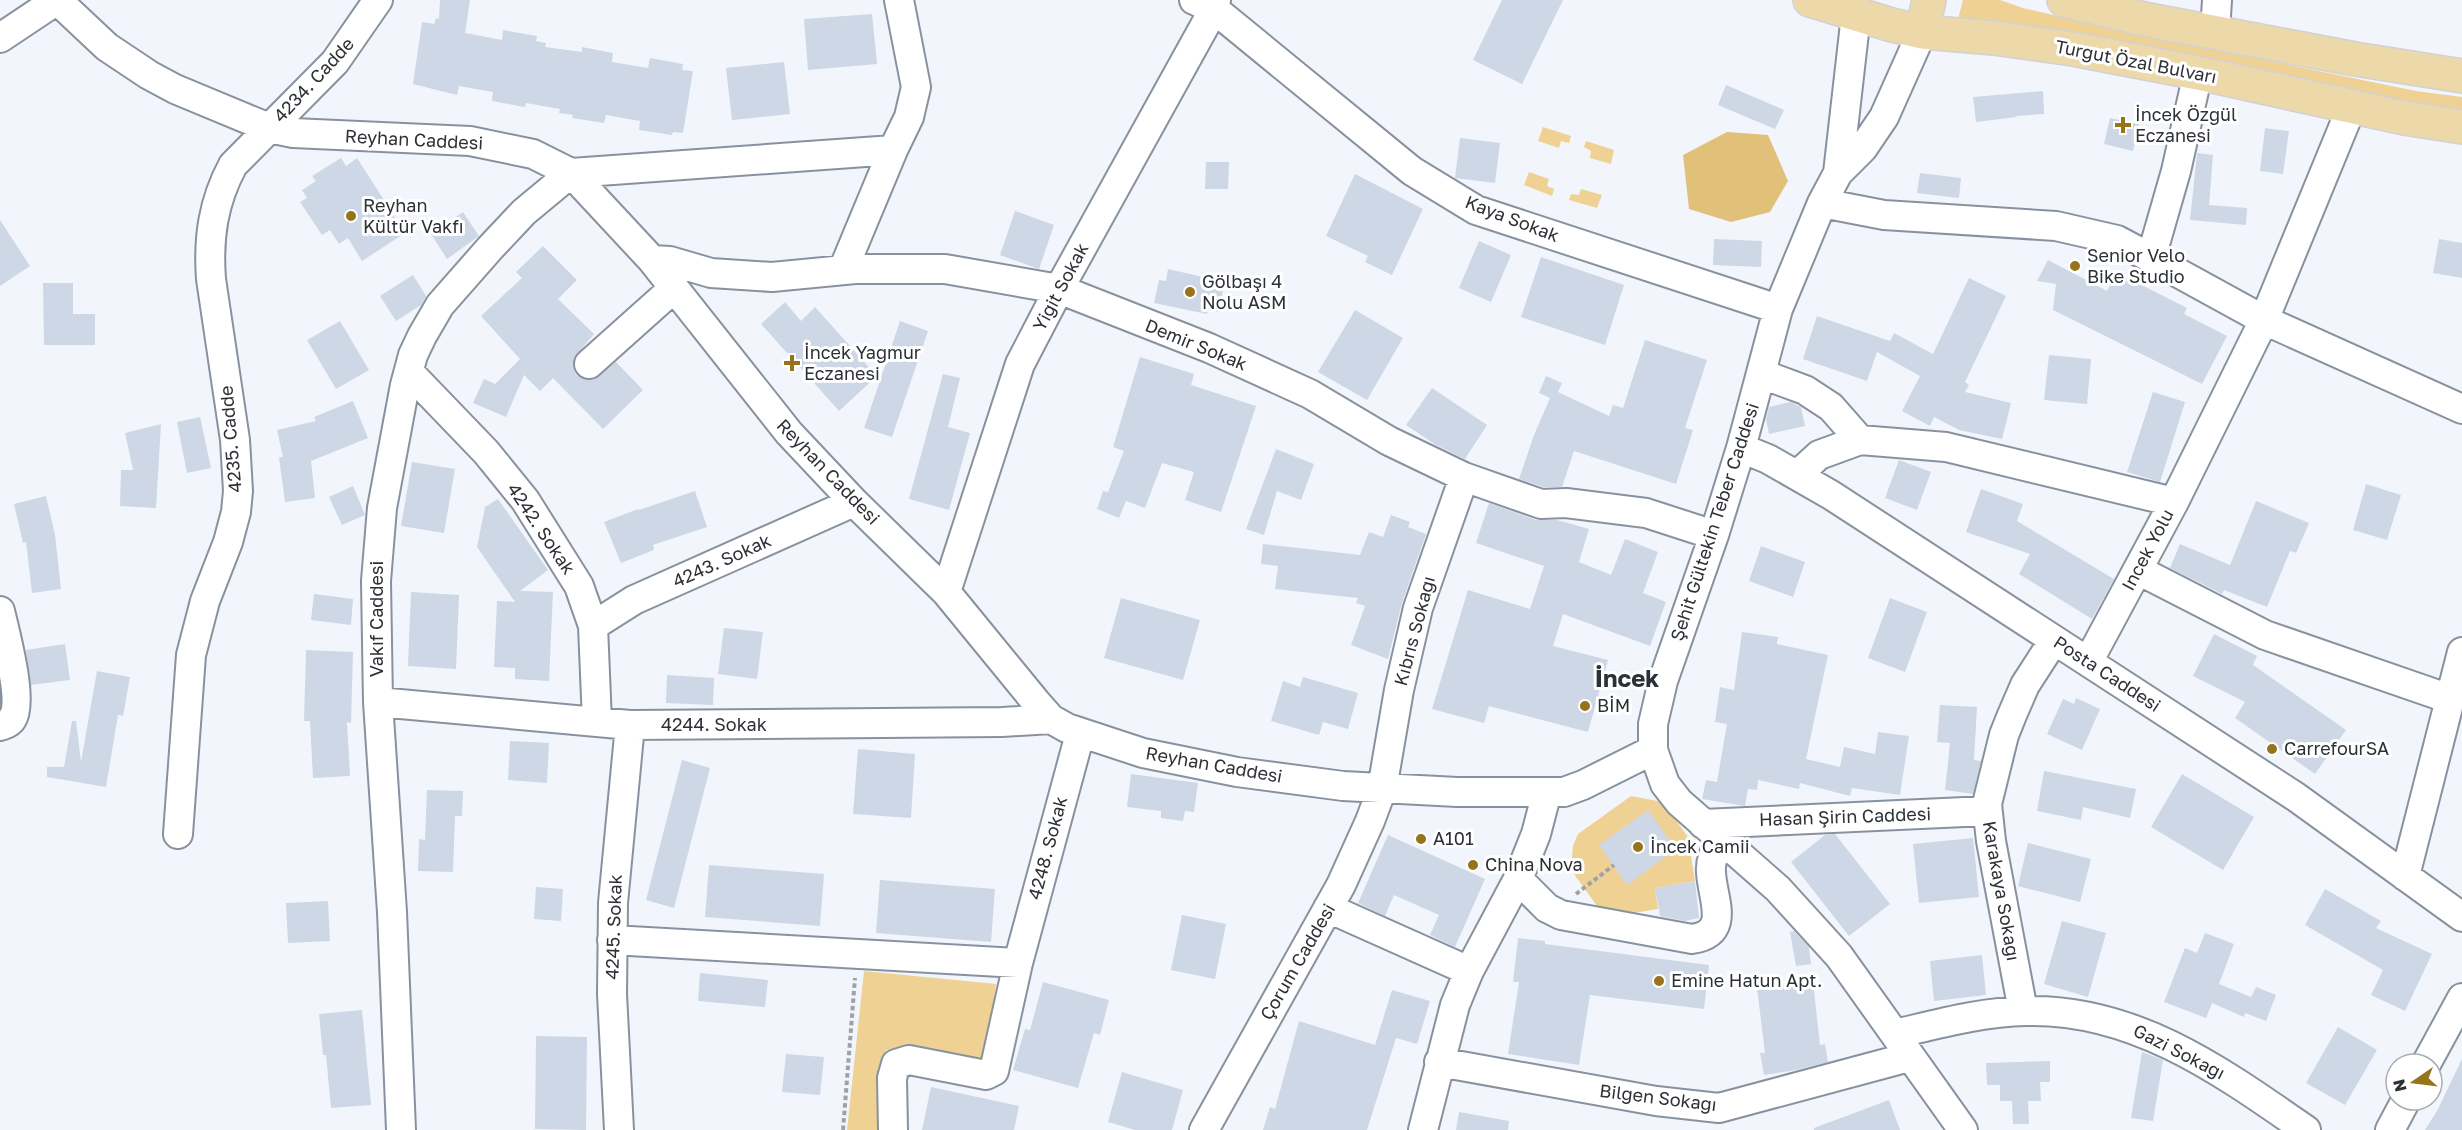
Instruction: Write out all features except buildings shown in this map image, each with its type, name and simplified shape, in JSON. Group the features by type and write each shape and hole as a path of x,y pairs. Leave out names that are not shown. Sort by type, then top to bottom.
{"main road":[{"name":"Turgut Özal Bulvarı","path":"1810,0 1858,7 1922,32 1994,38 2073,49 2198,73 2404,118 2462,127"},
{"path":"1922,32 1929,0"},
{"path":"2064,0 2138,18 2216,16 2355,59 2462,76"}],"street":[{"name":"Reyhan Caddesi","path":"57,0 107,47 149,75 175,89 269,128 293,133 339,136 470,141 532,154 571,173 652,260 767,407 854,502 946,592 1051,719 1080,734 1183,763 1344,786 1457,792 1564,792 1653,750"},
{"path":"0,38 57,0"},
{"name":"4234. Cadde","path":"269,128 336,62 378,0"},
{"path":"843,270 909,117 916,87 899,0"},
{"name":"Yiğit Sokak","path":"946,592 1020,364 1208,3"},
{"name":"Kaya Sokak","path":"1208,3 1412,171 1476,210 1778,309"},
{"path":"1838,173 1858,7"},
{"path":"1838,173 1863,148 1884,117 1922,32"},
{"path":"2151,258 2176,171 2198,73"},
{"name":"Incek Yolu","path":"2088,662 2174,502 2264,320 2352,106"},
{"name":"4235. Cadde","path":"178,834 191,655 199,619 228,542 238,491 235,440 211,279 209,252 212,227 223,184 233,165 269,128"},
{"path":"571,173 893,150"},
{"name":"Vakıf Caddesi","path":"401,1130 392,912 378,702 376,610 378,543 382,508 409,372 422,336 446,298 524,212 571,173"},
{"name":"Şehit Gültekin Teber Caddesi","path":"1838,173 1822,203 1778,309 1741,448 1714,535 1663,681 1653,724 1653,750 1665,784 1679,802 1778,889 1839,956 1963,1130"},
{"path":"1822,203 1884,215 2056,226 2117,240 2264,320 2462,409"},
{"name":"Demir Sokak","path":"652,260 670,261 711,273 772,277 843,270 945,269 1059,289 1209,348 1310,394 1389,441 1464,477 1541,504 1566,503 1646,513 1714,535"},
{"path":"589,364 674,288"},
{"name":"4242. Sokak","path":"409,372 486,452 525,500 579,586 593,626 597,722"},
{"path":"1762,374 1805,390 1831,406 1860,440"},
{"path":"1797,475 1819,455 1860,440 1946,447 2174,502"},
{"name":"Posta Caddesi","path":"1741,448 1768,459 1797,475 2296,796 2462,917"},
{"name":"Kıbrıs Sokağı","path":"1382,789 1409,642 1418,608 1464,477"},
{"name":"4243. Sokak","path":"593,626 634,600 854,502"},
{"path":"2138,570 2265,635 2450,699"},
{"path":"0,612 16,692 14,718 9,723 0,726"},
{"name":"Karakaya Sokağı","path":"2024,1011 1987,811 1998,757 2012,715 2025,685 2054,640"},
{"path":"2405,876 2462,652"},
{"name":"4244. Sokak","path":"378,702 630,725 1002,722 1051,719"},
{"name":"4245. Sokak","path":"620,1130 612,994 612,940 616,857 630,725"},
{"name":"4248. Sokak","path":"893,1130 892,1078 896,1064 909,1060 986,1075 994,1071 1018,963 1080,734"},
{"name":"Çorum Caddesi","path":"1204,1130 1328,908 1358,850 1382,789"},
{"path":"1423,1130 1438,1062 1455,1005 1469,971 1518,879 1536,834 1547,792"},
{"name":"Hasan Şirin Caddesi","path":"1712,832 1987,811"},
{"path":"1518,879 1553,912 1692,939 1702,938 1709,934 1716,923 1717,916 1711,871 1715,850 1712,832"},
{"path":"1328,908 1469,971"},
{"path":"612,940 1018,963"},
{"path":"2433,1052 2462,998"},
{"name":"Gazi Sokağı","path":"1902,1045 1969,1017 2024,1011 2055,1011 2086,1015 2126,1025 2201,1060 2306,1130"},
{"name":"Bilgen Sokağı","path":"1438,1062 1656,1101 1719,1108 1902,1045"},
{"path":"2390,1130 2400,1112"}],"path":[{"path":"1553,912 1614,865"},
{"path":"843,1130 857,954"}],"shaded area":[{"path":"1963,0 2000,0 2023,8 2110,28 2416,91 2462,97 2462,111 1958,19"},
{"path":"1543,127 1571,136 1569,143 1561,141 1559,148 1538,141"},
{"path":"1727,132 1768,135 1788,181 1770,212 1731,222 1689,209 1683,155"},
{"path":"1586,141 1614,150 1611,164 1590,158 1591,151 1584,147"},
{"path":"1529,172 1549,179 1547,186 1554,189 1552,196 1524,185"},
{"path":"1581,189 1602,195 1597,208 1569,200 1571,194 1579,195"},
{"path":"1631,796 1663,802 1688,837 1695,881 1655,888 1658,909 1609,917 1602,913 1574,874 1571,867 1573,846 1578,834"},
{"path":"864,971 996,984 985,1058 886,1050 878,1130 847,1130"}],"place":[{"name":"İncek Özgül Eczanesi","path":"2123,125"},
{"name":"Reyhan Kültür Vakfı","path":"351,216"},
{"name":"Senior Velo Bike Studio","path":"2075,266"},
{"name":"Gölbaşı 4 Nolu ASM","path":"1190,292"},
{"name":"İncek Yağmur Eczanesi","path":"792,363"},
{"name":"BİM","path":"1585,706"},
{"name":"CarrefourSA","path":"2272,749"},
{"name":"A101","path":"1421,839"},
{"name":"İncek Camii","path":"1638,847"},
{"name":"China Nova","path":"1473,865"},
{"name":"Emine Hatun Apt.","path":"1659,981"}],"district":[{"name":"İncek","path":"1627,679"}]}
